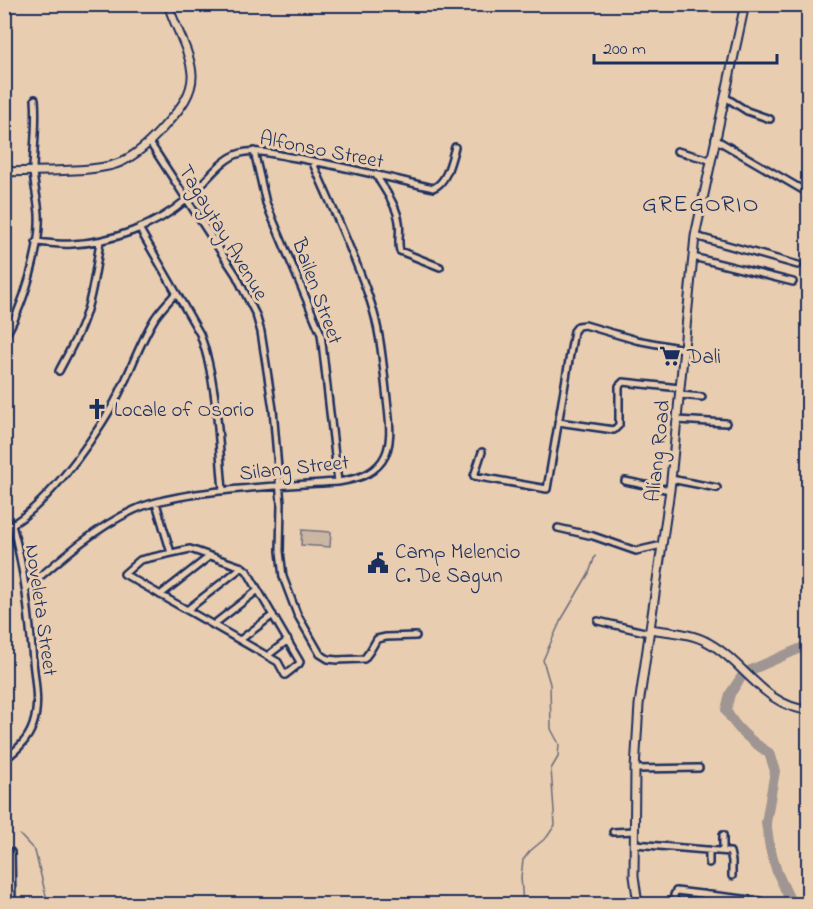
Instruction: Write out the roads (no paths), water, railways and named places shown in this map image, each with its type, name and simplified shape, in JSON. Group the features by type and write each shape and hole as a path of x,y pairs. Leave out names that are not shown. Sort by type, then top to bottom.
{"street":[{"path":"4,172 102,168 123,162 150,143 180,108 190,88 192,75 189,60 168,4"},
{"name":"Aliang Road","path":"638,904 634,876 634,844 639,705 670,490 695,236 745,4"},
{"path":"724,97 747,111 770,119"},
{"path":"4,338 17,313 26,288 36,242 39,216 33,170 37,118 34,99"},
{"path":"715,139 808,193"},
{"name":"Tagaytay Avenue","path":"150,143 236,275 255,315 266,353 269,375 280,485 283,577 297,614 320,654 328,659 364,659 377,639 416,636"},
{"name":"Alfonso Street","path":"36,242 72,244 100,241 139,228 168,214 234,155 254,151 312,161 433,188 439,186 444,179 455,147"},
{"name":"Bailen Street","path":"254,151 266,203 321,334 338,482"},
{"path":"677,151 710,160"},
{"name":"Silang Street","path":"26,589 114,520 136,509 223,490 338,482 372,472 383,459 388,445 390,424 381,343 370,301 312,161"},
{"path":"376,175 398,215 400,250 440,267"},
{"path":"139,228 200,334 212,371 223,490"},
{"path":"695,236 798,265"},
{"path":"59,371 80,330 88,307 100,241"},
{"path":"693,257 793,282"},
{"path":"4,529 12,525 42,499 72,466 113,405 154,320 176,293"},
{"path":"482,452 474,476 547,489 574,331 578,326 585,325 636,340 684,349"},
{"path":"558,422 614,430 619,425 619,386 622,382 680,391 702,397"},
{"path":"677,420 726,423"},
{"path":"671,478 717,488"},
{"path":"625,481 670,490"},
{"path":"156,503 171,553"},
{"name":"Noveleta Street","path":"4,759 16,751 28,737 36,712 26,589 21,556 12,525"},
{"path":"558,528 593,536 636,551 662,545"},
{"path":"190,549 242,567 247,571 300,662 285,675 278,662 124,574 140,560 171,553 190,549"},
{"path":"160,595 210,556"},
{"path":"187,610 242,567"},
{"path":"213,625 258,590"},
{"path":"240,640 273,615"},
{"path":"598,621 688,636 712,645 774,698 789,706 808,710"},
{"path":"267,656 288,640"},
{"path":"635,769 699,768"},
{"path":"613,832 635,831"},
{"path":"723,835 723,851"},
{"path":"634,844 730,852 732,854 732,876"},
{"path":"710,850 710,863"},
{"path":"4,852 11,852 12,904"},
{"path":"675,904 676,891 704,894 733,901 760,901"},
{"path":"704,894 704,904"}],"waterway":[{"path":"523,904 521,877 523,860 547,837 555,825 551,769 558,757 559,744 551,729 550,684 543,660 560,622 589,573 595,556"},
{"path":"792,904 777,872 766,823 775,771 769,753 744,734 726,710 730,694 744,673 808,645"},
{"path":"20,835 35,851 50,904"}],"place":[{"name":"Dali","path":"670,356"},
{"name":"Locale of Osorio","path":"97,409"},
{"name":"Camp Melencio C. De Sagun","path":"378,563"}],"district":[{"name":"GREGORIO","path":"701,203"}]}
